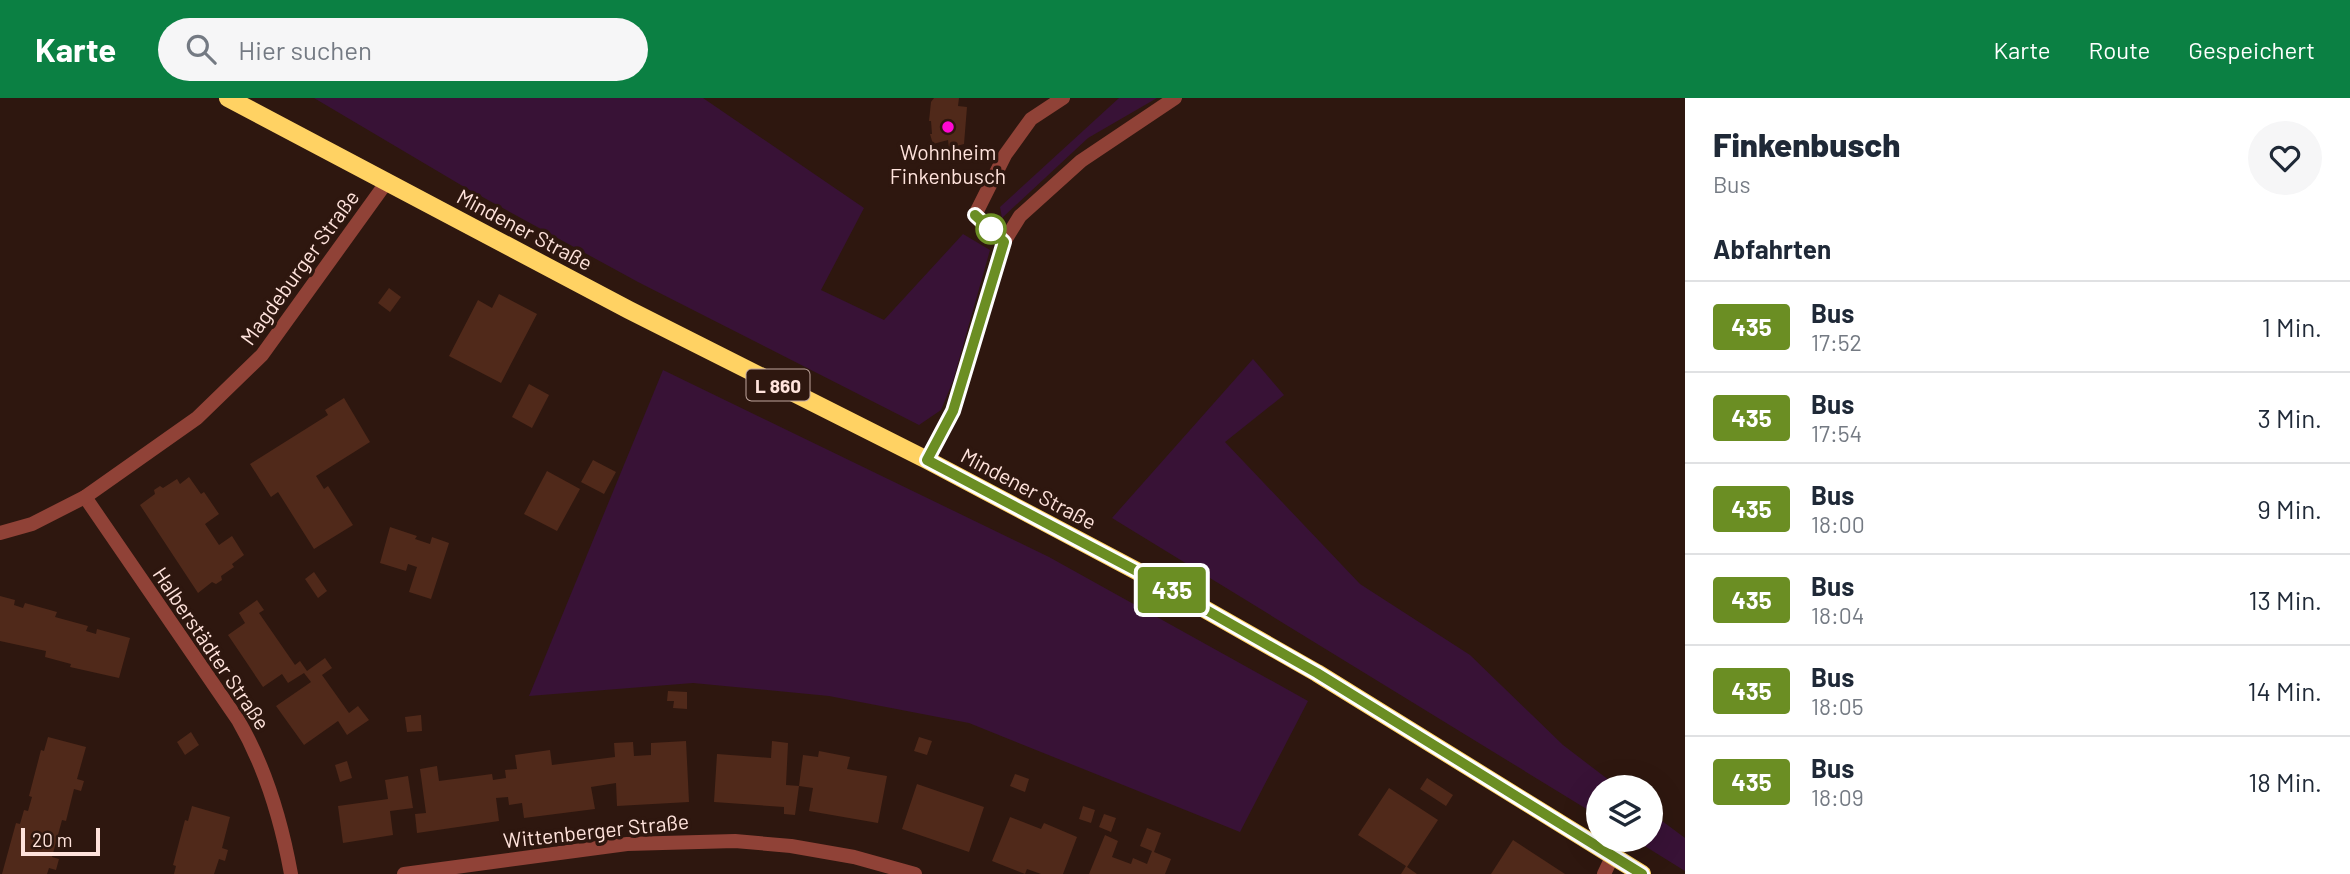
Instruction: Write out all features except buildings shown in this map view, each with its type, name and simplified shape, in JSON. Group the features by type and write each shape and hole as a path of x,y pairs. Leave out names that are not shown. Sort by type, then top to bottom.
{"main road":[{"name":"Mindener Straße","path":"228,98 629,310 927,460 1150,578 1317,673 1642,874"}],"street":[{"path":"1004,242 975,215 1005,155 1031,119 1063,98"},
{"path":"927,460 953,411 1004,242 1020,216 1080,161 1175,98"},
{"name":"Magdeburger Straße","path":"0,533 32,524 85,497 197,418 262,355 386,183"},
{"name":"Halberstädter Straße","path":"85,497 252,744 278,811 291,874"},
{"name":"Wittenberger Straße","path":"404,874 627,844 735,841 791,846 855,857 915,874"},
{"path":"1604,874 1613,855"}],"shaded area":[{"path":"314,98 703,98 864,208 821,290 884,320 963,234 990,250 953,381 941,410 919,425 638,282 466,188"},
{"path":"1119,98 1157,98 1088,138 1002,218 1000,207"},
{"path":"1253,359 1284,395 1225,442 1360,584 1470,655 1563,745 1602,775 1586,775 1586,809 1112,518"},
{"path":"663,370 1049,557 1308,701 1240,832 969,723 829,696 693,683 529,696"},
{"path":"1663,822 1685,838 1685,871 1654,852 1663,852"}],"bus line":[{"name":"435","path":"975,215 1004,242 965,378 953,411 927,460 1150,578 1317,673 1642,874"}],"place":[{"name":"Wohnheim Finkenbusch","path":"948,127"}]}
